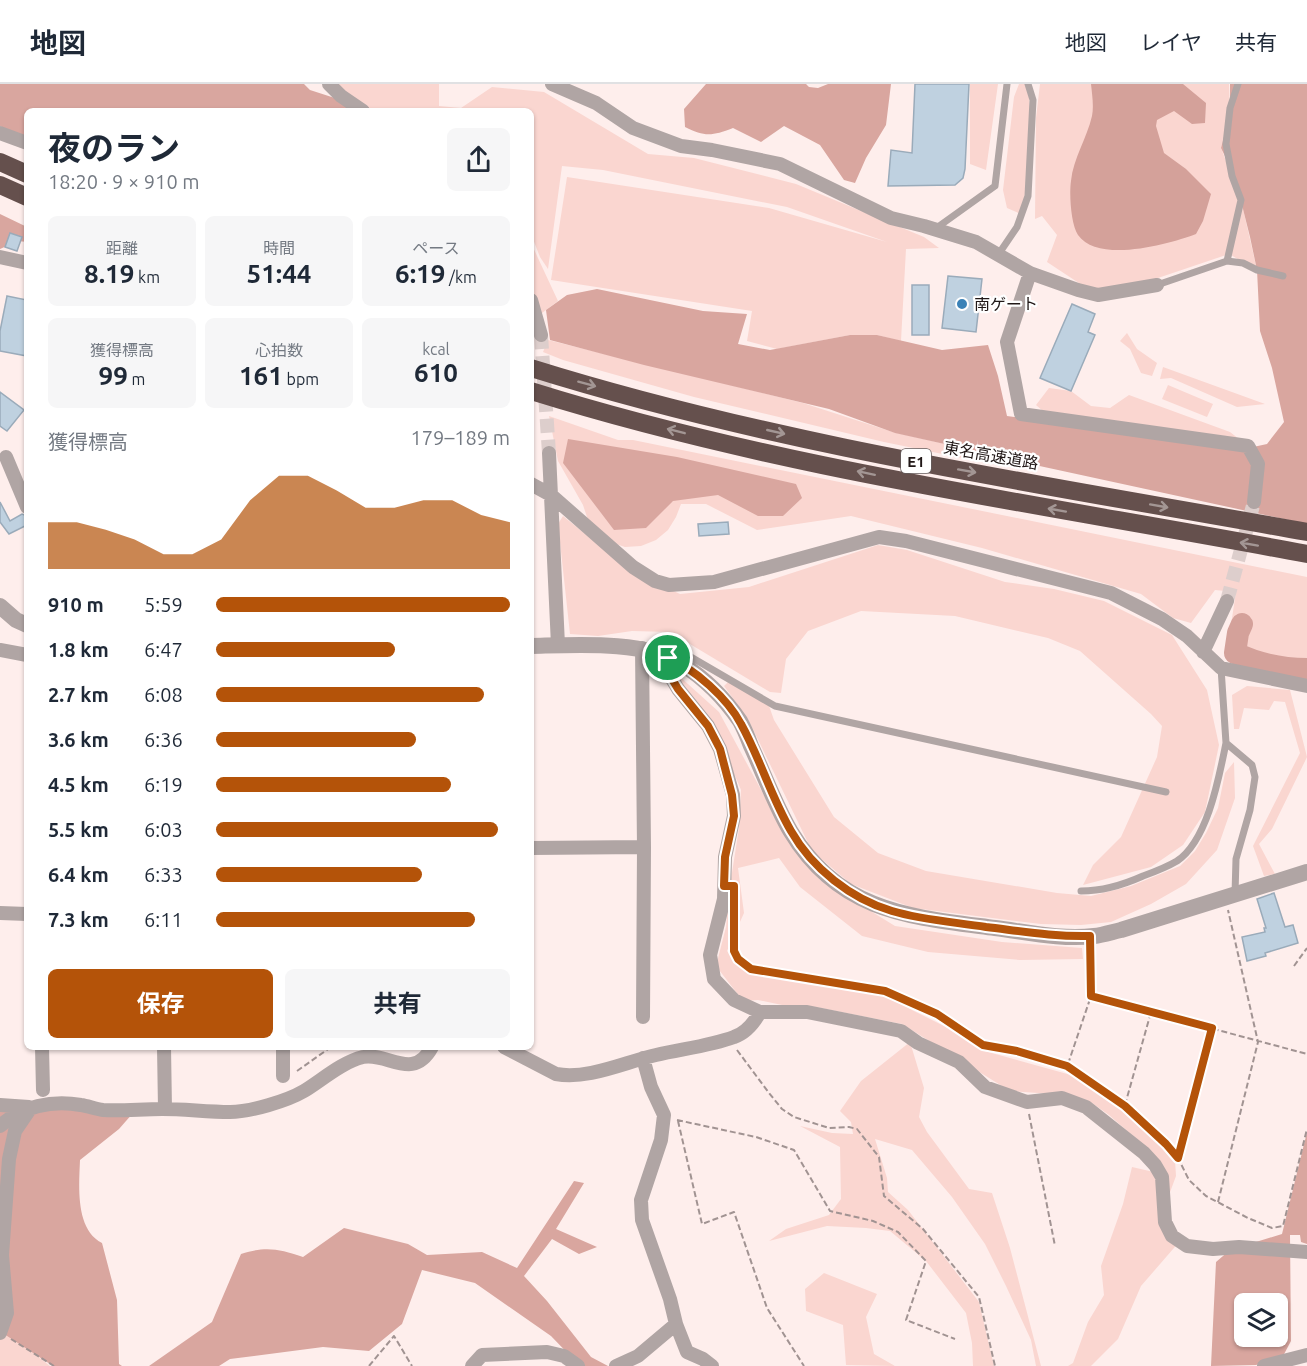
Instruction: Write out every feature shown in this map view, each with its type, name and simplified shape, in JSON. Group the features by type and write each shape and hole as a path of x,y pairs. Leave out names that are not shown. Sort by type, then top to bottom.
{"highway":[{"path":"0,162 24,173"},
{"path":"0,185 24,196"},
{"name":"東名高速道路","path":"534,369 674,408 794,436 936,465 1307,532"},
{"name":"E1","path":"534,391 669,429 789,458 931,487 1307,554"}],"street":[{"path":"328,84 340,96 358,108"},
{"path":"552,84 596,103 633,128 681,146 780,164 891,218 976,242 1030,273 1098,295 1157,285"},
{"path":"0,133 24,142"},
{"path":"0,257 24,262"},
{"path":"1030,273 1007,342 1021,414 1248,446 1258,464 1254,502"},
{"path":"534,310 541,335 534,333"},
{"path":"549,453 558,645"},
{"path":"2,457 24,501"},
{"path":"534,486 550,495 633,567 669,585 714,582 879,537 953,552 1111,592 1162,619 1187,636 1221,668 1307,686"},
{"path":"1203,652 1227,601"},
{"path":"0,606 16,620 24,624"},
{"path":"534,646 642,648 681,663 703,679 740,722 795,838 816,864 852,893 890,911 916,917 1048,935 1090,936 1121,930 1307,873"},
{"path":"642,648 643,1017"},
{"path":"0,650 24,654"},
{"path":"668,658 669,674 678,689 708,726 720,749 732,795 734,816 725,857 724,899 710,955 714,979 734,1000 760,1012 807,1012 901,1031 918,1043 959,1062 985,1087 1027,1102 1062,1098 1086,1107 1144,1153 1155,1165 1162,1177 1165,1222 1172,1236 1187,1246 1307,1252"},
{"path":"534,848 644,847"},
{"path":"0,913 24,914"},
{"path":"510,1050 556,1074 597,1071 735,1037 749,1028 760,1012"},
{"path":"42,1050 43,1090"},
{"path":"164,1050 165,1109"},
{"path":"283,1050 283,1076"},
{"path":"0,1105 31,1107 78,1104 101,1110 165,1109 233,1112 301,1093 345,1065 363,1057 377,1057 403,1065 417,1062 430,1050"},
{"path":"643,1058 651,1087 664,1115 661,1140 641,1200 642,1220 687,1352 712,1366"},
{"path":"0,1126 8,1118 31,1107"},
{"path":"0,1333 7,1312 2,1255 9,1159 15,1131 31,1107"},
{"path":"616,1366 638,1356 676,1324"},
{"path":"472,1366 482,1355 547,1352 564,1356 578,1366"},
{"path":"1264,1366 1307,1355"}],"lane":[{"path":"934,229 994,186 1007,84"},
{"path":"998,255 1017,227 1028,196 1033,100 1028,84"},
{"path":"1227,261 1241,200 1232,176 1226,144 1230,108 1238,84"},
{"path":"1157,285 1227,261 1243,263 1257,270 1283,276"},
{"path":"668,658 684,653 775,706 1166,792"},
{"path":"1081,891 1121,886 1178,860 1195,841 1210,809 1226,743 1221,668"},
{"path":"1226,743 1252,765 1255,777 1250,810 1236,860 1230,897"}],"path":[{"path":"1218,1203 1258,1042 1230,897"},
{"path":"734,909 734,951 738,959 751,969 885,991 937,1014 983,1045 1017,1051 1067,1066 1125,1106 1166,1144 1178,1158 1189,1180 1206,1196 1272,1228 1283,1226 1307,1129"},
{"path":"1067,1066 1091,996 1090,936"},
{"path":"1294,966 1307,948"},
{"path":"1091,996 1307,1054"},
{"path":"1125,1106 1150,1012"},
{"path":"1178,1158 1212,1028"},
{"path":"729,1038 769,1094 788,1113 829,1128 857,1129 879,1157 884,1196 923,1229 979,1297 995,1366"},
{"path":"283,1076 292,1074 327,1050"},
{"path":"1027,1102 1055,1246"},
{"path":"804,1366 767,1308 734,1212 702,1224 678,1121 675,1119 756,1137 794,1150 830,1211 873,1221 898,1232 926,1261 906,1320 955,1339"},
{"path":"0,1333 54,1366"},
{"path":"369,1366 394,1336 412,1366"}],"shaded area":[{"path":"0,84 304,84 310,90 344,101 352,108 24,108 24,140 0,126"},
{"path":"330,84 439,84 439,106 461,108 359,108"},
{"path":"706,84 806,84 809,87 818,88 828,84 891,84 886,125 866,158 855,183 844,180 820,145 784,126 761,142 733,128 709,134 685,127 684,109"},
{"path":"970,84 998,84 986,170 970,164"},
{"path":"1019,84 1028,84 1031,127 1023,215 1007,208 1003,190 1014,97"},
{"path":"1040,84 1229,84 1230,114 1221,148 1241,200 1257,270 1229,254 1155,279 1097,295 1047,262 1057,235 1042,216 1035,219 1036,118"},
{"path":"1091,84 1183,84 1206,103 1205,123 1192,124 1174,111 1157,120 1156,126 1164,153 1186,169 1211,194 1203,221 1196,234 1153,246 1117,250 1088,244 1078,235 1072,217 1070,187 1074,165 1092,116"},
{"path":"1230,84 1307,84 1307,524 1035,465 986,458 977,450 978,440 976,451 895,433 829,409 550,340 546,310 567,295 597,289 703,311 747,314 738,344 770,350 850,335 877,335 942,350 988,345 1007,416 1244,449 1267,444 1284,422 1272,368 1260,331 1257,270 1250,237 1235,177 1221,148 1230,114"},
{"path":"492,87 544,92 648,154 694,158 796,184 924,237 939,248 906,249 901,341 877,335 850,335 777,349 747,341 752,311 551,280 567,177 769,208 887,242 787,207 603,170 562,166 548,269 534,242 534,108 461,108"},
{"path":"0,214 24,226 24,242 18,241 0,249"},
{"path":"534,249 558,301 538,316 534,301"},
{"path":"1127,333 1137,349 1157,363 1152,376 1141,373 1130,349 1120,341"},
{"path":"548,340 803,403 893,432 975,451 962,458 694,397 563,360 543,352"},
{"path":"1163,367 1265,404 1237,407 1171,378 1160,379"},
{"path":"1168,385 1213,404 1207,417 1162,399"},
{"path":"1049,388 1071,391 1091,406 1110,408 1129,395 1230,432 1248,446 1044,412 1036,405"},
{"path":"549,416 618,440 633,440 1307,577 1307,673 1277,674 1255,669 1226,657 1236,592 1215,590 1191,623 1173,618 1141,594 982,548 851,516 757,530 706,504 681,504 668,530 656,540 641,546 625,547 610,542 588,520 583,505 558,461"},
{"path":"568,439 677,457 796,484 802,498 783,516 758,516 718,495 673,501 646,528 614,530 563,463"},
{"path":"563,516 631,571 680,594 749,587 878,545 907,550 1005,582 1054,589 1104,601 1172,635 1207,690 1219,745 1205,812 1183,845 1151,867 1083,885 1093,865 1121,837 1157,757 1162,726 1080,651 1048,638 955,616 861,611 808,631 786,659 781,693 770,692 670,632 632,631 598,636 570,634 558,524"},
{"path":"678,675 719,712 792,847 820,880 895,926 1002,942 1082,948 1083,959 1020,960 928,952 862,936 800,887 779,858 738,868 744,913 727,951 739,966 747,971 784,979 882,995 958,1033 981,1050 1071,1075 1103,1093 1144,1128 1175,1160 1176,1176 1166,1203 1150,1151 1092,1103 1068,1095 1010,1091 902,1024 816,1007 782,1005 758,1000 743,1001 716,966 726,927 739,828 741,790 715,728 684,687"},
{"path":"731,679 768,703 774,720 834,817 878,853 926,871 1057,893 1091,896 1131,886 1180,866 1195,851 1206,833 1218,808 1225,773 1234,762 1235,798 1217,850 1186,884 1151,904 1111,922 1081,925 1041,924 913,908 851,884 812,851 748,719 724,686"},
{"path":"1247,686 1290,690 1307,757 1272,829 1259,844 1275,874 1264,876 1253,846 1300,753 1285,702 1274,701 1269,710 1244,708 1239,729 1234,729 1232,695"},
{"path":"910,1042 924,1088 919,1117 927,1132 969,1189 992,1193 1010,1248 1041,1366 1036,1366 1031,1340 985,1244 952,1197 912,1150 875,1139 887,1178 888,1192 908,1210 979,1302 994,1366 973,1366 972,1343 966,1313 926,1261 890,1231 827,1226 769,1241 786,1229 829,1215 841,1199 840,1147 800,1126 832,1133 853,1134 851,1122 840,1111 861,1081"},
{"path":"0,1100 133,1113 119,1129 80,1160 79,1182 83,1217 87,1228 102,1243 117,1300 119,1364 122,1366 53,1366 1,1332 0,1334"},
{"path":"1307,1132 1307,1244 1301,1242 1300,1235 1290,1235 1291,1341 1288,1347 1288,1293 1234,1293 1234,1347 1288,1347 1282,1358 1256,1365 1211,1366 1216,1262 1230,1250 1282,1234"},
{"path":"1132,1167 1158,1173 1162,1221 1180,1241 1141,1286 1118,1339 1091,1366 1068,1366 1073,1363 1088,1322 1104,1295 1101,1266 1123,1204"},
{"path":"574,1181 584,1183 556,1229 597,1247 579,1254 552,1239 524,1276 591,1357 608,1366 580,1366 551,1336 475,1283 422,1270 402,1324 369,1351 323,1347 230,1359 219,1366 149,1366 212,1322 241,1254 272,1250 303,1257 344,1228 408,1244 427,1255 482,1252 517,1268"},
{"path":"824,1273 877,1294 866,1317 874,1354 895,1366 846,1365 843,1325 806,1311 805,1289"},
{"path":"8,1333 50,1366 0,1366 0,1338"}],"building":[{"path":"915,84 969,84 965,169 963,178 955,185 888,186 891,150 912,153"},
{"path":"10,233 22,237 17,251 5,247"},
{"name":"南ゲート","path":"948,276 982,279 976,332 942,328"},
{"path":"912,285 929,285 929,335 912,335"},
{"path":"7,296 24,299 24,355 0,351 0,331"},
{"path":"1072,304 1095,314 1088,332 1095,335 1071,391 1040,378"},
{"path":"0,392 24,410 7,431 0,426"},
{"path":"0,502 10,521 24,515 24,526 9,534 0,522"},
{"path":"728,522 729,534 699,536 698,524"},
{"path":"1274,893 1285,927 1293,925 1298,943 1247,961 1242,937 1265,932 1264,928 1266,928 1257,899"}],"waterway":[{"path":"1242,624 1235,653 1270,665 1307,669"}],"tunnel":[{"path":"541,335 549,453"},
{"path":"1227,601 1254,502"}],"place":[{"name":"南ゲート","path":"962,304"}],"route":[{"path":"668,658 681,663 703,679 740,722 790,830 801,847 816,864 852,893 890,911 916,917 1069,937 1090,936 1091,996 1212,1028 1178,1158 1125,1106 1067,1066 1017,1051 983,1045 937,1014 885,991 751,969 738,959 734,951 734,886 724,886 725,857 734,816 732,795 720,749 708,726 678,689 669,674 668,658"}]}
